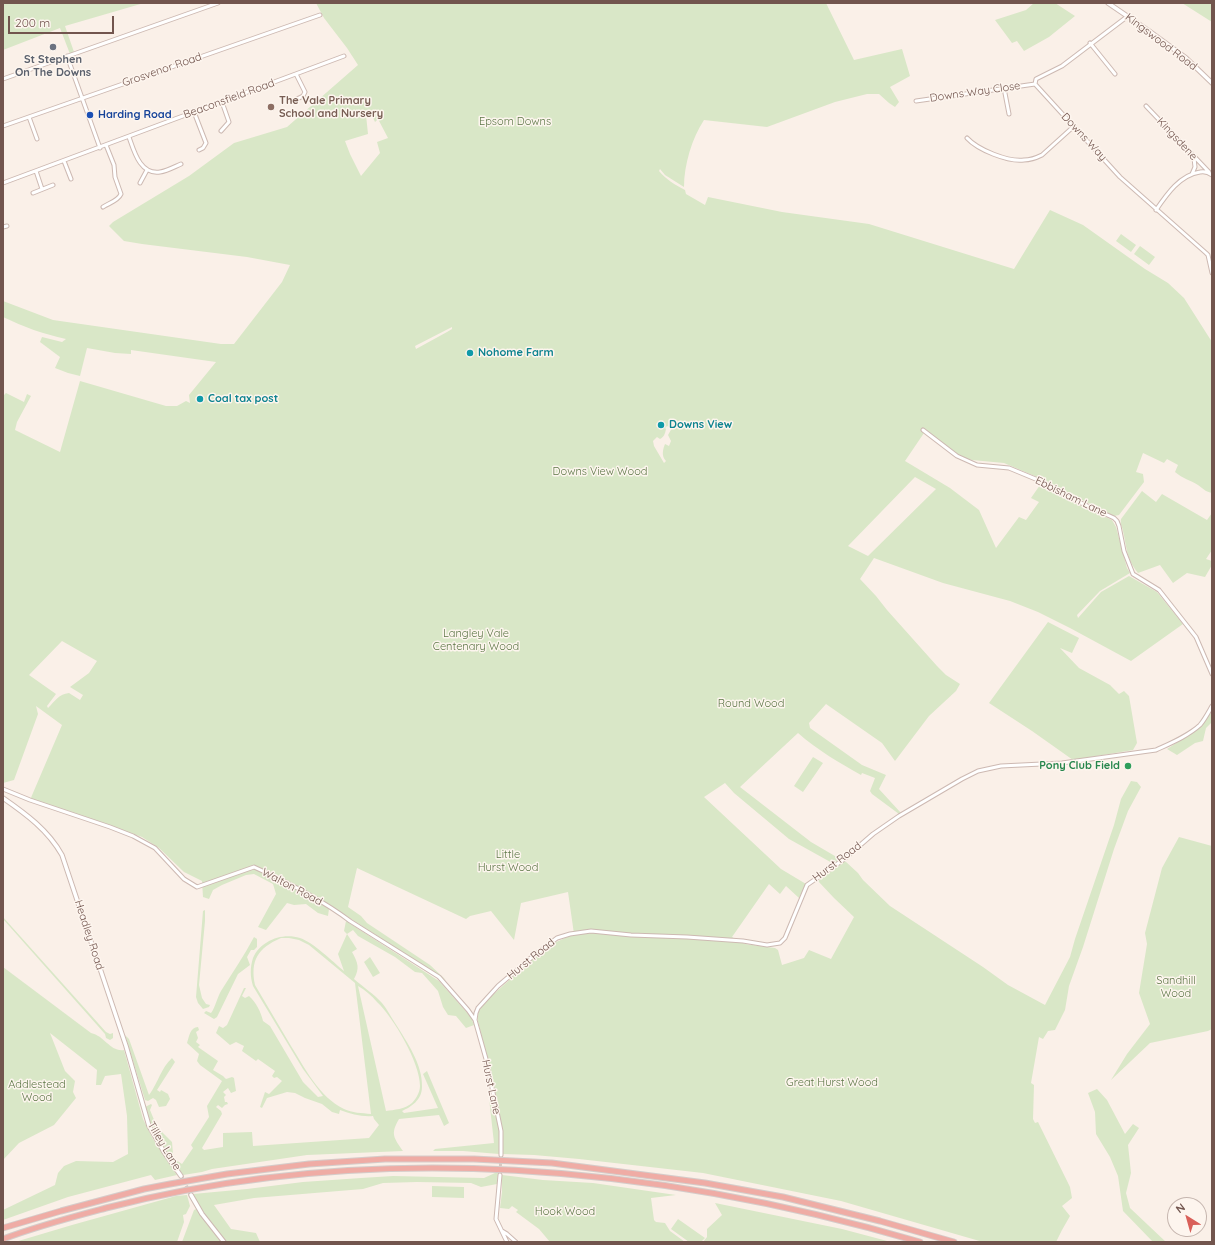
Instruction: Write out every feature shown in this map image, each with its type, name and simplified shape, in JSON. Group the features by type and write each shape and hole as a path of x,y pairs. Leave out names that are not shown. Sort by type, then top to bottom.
{"highway":[{"path":"3,1228 61,1210 144,1189 227,1174 309,1164 385,1159 474,1159 552,1163 705,1183 783,1197 880,1221 954,1242"},
{"path":"3,1238 68,1218 129,1202 174,1192 229,1183 312,1173 387,1169 474,1168 552,1172 632,1181 706,1192 803,1211 920,1242"}],"street":[{"path":"3,79 218,3"},
{"name":"Kingswood Road","path":"1108,3 1186,58 1212,83"},
{"name":"Grosvenor Road","path":"3,126 320,15"},
{"path":"1034,84 1036,79 1062,66 1090,43 1128,16"},
{"path":"1090,43 1115,74"},
{"path":"67,56 100,148"},
{"name":"Beaconsfield Road","path":"3,183 36,172 344,56"},
{"path":"295,100 303,96 305,92 296,74"},
{"name":"Downs Way Close","path":"916,101 1034,84"},
{"name":"Downs Way","path":"1034,84 1120,177 1206,253 1210,258 1212,273"},
{"path":"1004,88 1009,114"},
{"path":"222,102 229,122"},
{"name":"Kingsdene","path":"1146,106 1210,174"},
{"path":"194,112 206,143 203,148 199,150"},
{"path":"29,117 37,139"},
{"path":"229,122 234,122"},
{"path":"221,131 229,122"},
{"path":"967,138 977,147 997,156 1022,161 1042,155 1073,127"},
{"path":"129,137 139,163 147,170 158,172 181,164"},
{"path":"103,207 116,200 121,194 115,177 114,165 106,145"},
{"path":"1192,174 1195,167 1194,158"},
{"path":"64,161 71,179"},
{"path":"140,182 147,170"},
{"path":"36,172 42,189"},
{"path":"1156,210 1171,190 1192,174 1204,172 1210,174"},
{"path":"33,193 53,186"},
{"name":"Ebbisham Lane","path":"923,430 957,456 977,465 1009,468 1038,480 1070,498 1114,518 1119,526 1124,551 1134,574 1159,590 1196,637 1212,674"},
{"name":"Hurst Road","path":"475,1020 478,1008 495,989 532,957 557,938 570,934 591,931 631,935 687,936 743,941 767,945 780,943 785,938 803,891 807,885 843,860 873,834 899,816 962,779 978,771 1000,766 1062,763 1156,750 1170,744 1199,726 1205,719 1212,706"},
{"name":"Walton Road","path":"3,789 133,836 155,848 184,879 197,887 254,867 278,878 339,912 350,921 439,977 475,1020"},
{"name":"Headley Road","path":"3,798 24,813 46,832 62,855 126,1046 140,1094"},
{"path":"468,1010 473,1011 478,1008"},
{"name":"Hurst Lane","path":"475,1020 486,1060 501,1131 501,1155"},
{"name":"Tilley Lane","path":"140,1094 149,1126 164,1152 181,1176"},
{"path":"500,1175 496,1219 507,1242"},
{"path":"191,1195 202,1214 224,1242"},
{"path":"502,1231 516,1242"}],"green space":[{"path":"3,3 144,3 65,26 74,52 70,54 60,28 3,50"},
{"name":"Langley Vale Centenary Wood","path":"316,3 826,3 854,60 902,49 910,76 890,87 899,102 895,107 879,94 867,94 835,102 767,127 704,120 692,143 685,170 684,187 665,175 660,169 659,171 662,174 671,182 685,190 686,194 705,205 708,197 782,212 869,224 1014,269 1050,210 1083,225 1145,269 1168,283 1184,298 1212,342 1212,493 1206,491 1175,472 1178,465 1167,459 1164,463 1143,453 1136,472 1143,474 1144,482 1119,515 1114,516 1095,509 1096,507 1037,477 1004,463 972,460 957,456 923,431 924,433 905,461 950,488 979,510 996,548 1019,517 1026,520 1039,502 1031,498 1040,485 1063,498 1112,520 1116,527 1127,568 1130,573 1100,591 1077,615 1078,618 1101,592 1129,576 1157,592 1183,624 1131,661 1038,612 1010,601 943,583 874,558 860,579 937,666 946,675 960,684 956,691 929,716 895,761 882,743 826,704 809,723 810,728 862,765 886,775 879,789 901,813 899,814 872,794 870,791 875,778 862,773 861,775 845,766 821,751 798,733 740,787 811,842 840,859 834,864 789,839 734,793 725,783 704,797 781,869 806,884 799,898 786,886 780,894 769,884 732,937 745,944 775,948 778,950 782,965 804,958 809,950 831,959 854,917 818,881 845,861 890,906 1008,985 1045,1005 1070,957 1114,825 1121,799 1131,781 1137,782 1141,787 1128,811 1114,849 1069,986 1065,1010 1055,1030 1048,1031 1043,1039 1039,1037 1031,1083 1034,1085 1033,1119 1035,1123 1038,1122 1070,1187 1072,1198 1062,1206 1070,1216 1056,1242 983,1242 841,1201 703,1173 579,1159 502,1154 503,1135 493,1081 477,1018 479,1010 486,1001 536,956 554,943 574,934 568,892 521,903 514,940 491,911 470,916 466,919 357,868 348,907 361,916 367,923 430,965 446,980 331,906 328,916 318,913 306,904 294,905 287,903 266,930 258,927 276,894 273,884 254,874 246,875 213,890 209,899 203,897 202,881 184,872 159,848 142,837 30,800 62,725 36,706 38,714 14,780 3,783 3,396 6,393 24,402 27,394 31,396 17,422 15,430 60,452 80,381 166,406 177,406 186,401 190,403 189,395 216,362 131,350 131,354 87,348 80,376 68,373 55,368 60,357 40,342 42,337 62,342 66,339 34,330 3,317 3,301 53,320 221,344 234,344 282,282 290,265 247,257 124,241 109,226 113,222 189,176 234,143 287,127 358,65 324,18","holes":["370,111 375,122 378,119 388,138 377,142 380,153 361,176 345,141 368,134 366,115","452,327 452,329 416,349 415,346","667,426 672,428 668,435 671,441 669,446 665,444 663,452 664,459 666,461 664,463 654,446 653,441 657,437 660,439 664,435 665,428","915,477 936,489 868,556 848,546","62,641 97,661 89,673 70,687 83,695 80,700 69,693 57,698 48,708 47,706 56,694 29,675"]},
{"path":"1034,3 1055,3 1075,16 1049,37 1024,51 1017,41 1012,43 995,20 1026,10"},
{"path":"1182,3 1212,3 1212,22"},
{"path":"1121,234 1136,245 1131,252 1116,241"},
{"path":"1140,246 1155,257 1149,265 1134,254"},
{"path":"1142,491 1156,502 1162,494 1207,520 1212,513 1212,550 1206,559 1212,561 1212,565 1205,577 1187,573 1173,583 1160,565 1138,573 1134,568 1126,548 1121,519"},
{"path":"1048,622 1079,638 1072,653 1060,648 1079,668 1110,685 1119,694 1124,691 1129,696 1137,743 1133,750 1073,760 989,703"},
{"path":"1212,712 1212,722 1206,728 1203,741 1195,743 1177,755 1167,749 1196,730"},
{"path":"813,757 823,763 803,792 794,786"},
{"name":"Sandhill Wood","path":"1179,837 1212,846 1212,1029 1150,1043 1111,1080 1127,1054 1150,1024 1139,993 1147,944 1145,933 1162,868"},
{"path":"205,910 199,985 202,998 206,1004 210,1005 209,1007 203,1009 198,1003 196,997 203,911"},
{"path":"3,917 106,1032 110,1034 113,1033 113,1038 110,1040 106,1038 105,1034 3,919"},
{"path":"346,921 439,981 471,1017 474,1025 466,1028 456,1016 448,1015 443,1007 438,991 422,973 415,972 395,957 358,936 353,930 347,934 344,931"},
{"path":"347,934 357,949 352,952 358,966 354,979 384,1005 409,1046 417,1062 422,1079 422,1092 415,1102 402,1111 404,1113 438,1108 423,1074 427,1071 449,1123 444,1126 439,1115 399,1119 396,1124 394,1136 403,1151 307,1155 212,1169 183,1175 150,1126 145,1107 151,1104 152,1105 150,1110 157,1127 172,1142 173,1154 176,1160 182,1164 193,1148 191,1145 209,1117 207,1106 222,1081 200,1065 197,1061 199,1054 187,1043 190,1033 195,1027 198,1027 199,1030 196,1032 198,1038 196,1042 200,1045 198,1047 218,1061 213,1070 226,1079 232,1077 234,1078 236,1091 231,1093 228,1088 223,1092 226,1095 224,1097 225,1102 228,1104 222,1108 218,1105 216,1107 222,1114 202,1148 204,1150 223,1147 223,1133 252,1132 253,1146 369,1138 379,1125 373,1116 356,1115 340,1110 339,1114 332,1112 322,1104 295,1093 287,1092 267,1098 262,1108 260,1107 265,1092 269,1094 282,1081 277,1077 274,1078 272,1076 275,1071 258,1059 256,1061 242,1051 244,1046 236,1042 230,1045 216,1033 219,1026 223,1028 227,1025 244,988 246,988 242,996 245,998 249,996 254,1001 260,1011 263,1021 270,1026 303,1082 318,1097 323,1096 303,1069 253,986 251,979 251,968 256,952 272,939 279,937 293,936 305,940 344,971 338,954","holes":["281,938 299,940 309,945 355,983 371,1114 344,1109 335,1104 320,1090 313,1081 255,985 254,969 258,956 267,946","358,986 366,991 384,1009 405,1041 416,1065 419,1076 419,1091 418,1095 406,1107 386,1111"]},
{"path":"254,937 257,939 257,947 254,950 251,950 247,957 250,965 238,974 217,1017 214,1019 204,1013 206,1011 211,1013 221,991"},
{"path":"370,957 380,973 373,977 364,962"},
{"name":"Addlestead Wood","path":"3,967 91,1033 100,1037 115,1049 124,1050 143,1119 153,1139 177,1175 155,1180 151,1175 68,1197 3,1220 3,1210 55,1185 58,1173 64,1166 76,1161 113,1162 128,1154 127,1116 121,1074 105,1076 101,1085 96,1085 97,1070 50,1033 65,1071 75,1081 73,1092 76,1098 54,1125 19,1143 3,1160"},
{"path":"125,1035 129,1039 149,1095 168,1062 172,1058 175,1062 157,1090 160,1092 161,1090 168,1094 170,1099 166,1106 159,1107 156,1100 153,1098 148,1101 145,1100"},
{"path":"488,1089 499,1128 499,1154 463,1151 433,1151 435,1149 494,1143"},
{"path":"1097,1089 1107,1100 1125,1134 1133,1124 1139,1128 1128,1145 1131,1173 1126,1193 1130,1208 1166,1242 1153,1242 1123,1211 1118,1176 1110,1157 1096,1134 1095,1112 1088,1093"},
{"path":"498,1173 497,1184 481,1187 471,1183 383,1183 363,1189 254,1198 214,1205 231,1229 256,1233 260,1242 182,1242 194,1210 200,1207 193,1194 303,1182 393,1176 484,1178"},
{"name":"Hook Wood","path":"502,1175 543,1180 593,1183 676,1195 651,1198 654,1220 656,1222 665,1223 670,1231 685,1242 550,1242 539,1229 516,1212 518,1210 512,1206 509,1209 500,1208"},
{"path":"432,1186 464,1187 464,1198 432,1197"},
{"path":"187,1195 190,1206 186,1214 183,1215 184,1222 177,1242 15,1242 176,1196"},
{"path":"715,1203 842,1229 891,1242 703,1242 707,1237 707,1229 722,1215"},
{"path":"678,1219 705,1238 701,1242 689,1242 671,1229"}],"tunnel":[{"path":"500,1175 501,1155"},
{"path":"181,1176 191,1195"}],"place":[{"name":"St Stephen On The Downs","path":"53,47"},
{"name":"The Vale Primary School and Nursery","path":"271,107"},
{"name":"Harding Road","path":"90,115"},
{"name":"Nohome Farm","path":"470,353"},
{"name":"Coal tax post","path":"200,399"},
{"name":"Downs View","path":"661,425"},
{"name":"Pony Club Field","path":"1128,766"}],"park label":[{"name":"Epsom Downs","path":"515,122"},
{"name":"Downs View Wood","path":"600,472"},
{"name":"Round Wood","path":"751,704"},
{"name":"Little Hurst Wood","path":"508,861"},
{"name":"Great Hurst Wood","path":"832,1083"}]}
